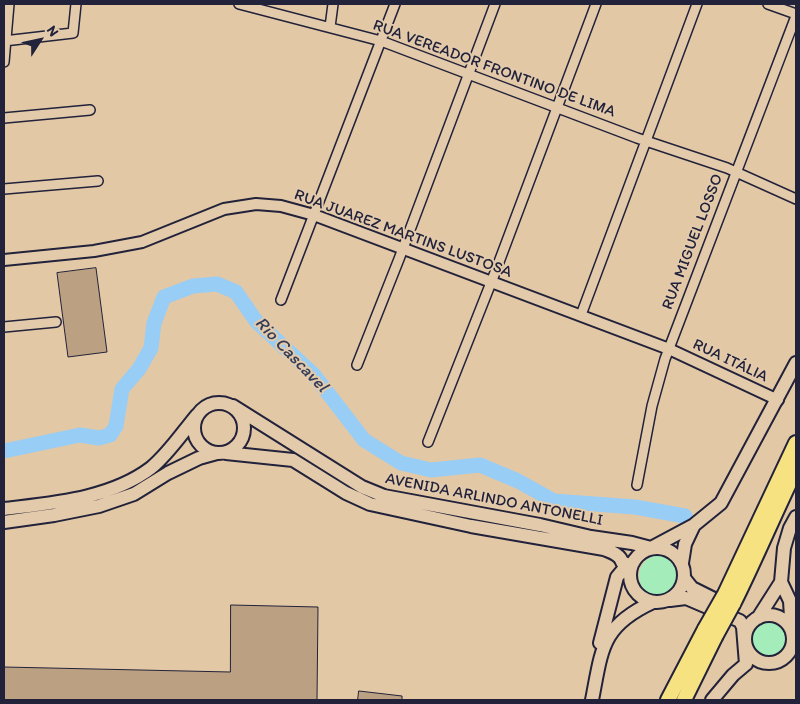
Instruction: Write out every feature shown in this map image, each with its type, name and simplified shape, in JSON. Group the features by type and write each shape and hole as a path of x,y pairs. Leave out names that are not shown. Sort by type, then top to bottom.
{"highway":[{"path":"729,599 796,442"},
{"path":"754,562 796,469"},
{"path":"668,700 729,599 774,533 796,486"},
{"path":"684,700 710,633"}],"main road":[{"path":"653,602 644,599 636,593 632,585 630,576 631,566 635,558 642,552 694,526 721,503 778,400 796,363"},
{"name":"AVENIDA ARLINDO ANTONELLI","path":"4,509 95,494 130,482 151,468 166,454 202,409 209,404 217,402 234,406 362,487 384,496 651,548"},
{"name":"AVENIDA ARLINDO ANTONELLI","path":"4,522 99,506 134,494 168,473 199,458 233,450 240,444 245,428 240,412 234,406"},
{"name":"AVENIDA ARLINDO ANTONELLI","path":"197,415 194,423 194,432 202,447 209,451 293,460 346,493 370,504 471,526 604,549 616,554 621,558 622,562 631,566"},
{"path":"758,618 781,582 784,548 790,528 796,518"},
{"path":"667,601 679,592 684,578 682,563 685,544 694,526"},
{"path":"651,548 669,550 682,563"},
{"path":"601,652 600,646 617,577 622,571 631,566"},
{"path":"684,578 692,588 744,614 758,618"},
{"path":"712,700 733,674 746,664 778,661 789,651 792,636 790,601 781,582"},
{"path":"592,700 601,652 610,634 617,624 636,610 653,602 686,598 740,621 743,627 745,644 752,656 757,660 770,663"},
{"path":"746,664 745,636 751,622 770,615 777,616 787,624 792,636"}],"street":[{"path":"4,62 9,4"},
{"path":"5,41 73,33 76,4"},
{"name":"RUA VEREADOR FRONTINO DE LIMA","path":"244,4 381,41 735,173 796,199"},
{"path":"330,27 333,4"},
{"path":"281,300 395,4"},
{"path":"357,365 403,249 495,4"},
{"path":"428,442 491,282 596,4"},
{"path":"581,315 697,4"},
{"path":"768,4 796,15"},
{"name":"RUA MIGUEL LOSSO","path":"636,484 652,406 669,349 796,15"},
{"path":"4,118 90,110"},
{"path":"4,188 98,181"},
{"name":"RUA JUAREZ MARTINS LUSTOSA","path":"4,260 94,251 142,242 224,209 256,204 281,206 314,215 669,349"},
{"path":"4,327 56,322"},
{"name":"RUA ITÁLIA","path":"669,349 778,400"}],"green space":[{"path":"660,555 675,561 681,576 675,591 660,597 645,591 639,576 645,561"},
{"path":"769,620 783,625 788,639 783,653 769,658 755,653 750,639 755,625"}],"building":[{"path":"96,268 107,352 68,357 57,273"},
{"path":"231,605 318,607 317,700 4,700 4,667 230,672"},
{"path":"359,691 402,696 402,700 358,700"}],"waterway":[{"name":"Rio Cascavel","path":"4,451 80,435 99,438 110,435 116,426 122,389 139,369 151,348 154,323 164,297 193,286 217,284 236,292 256,321 314,375 364,440 401,463 431,470 480,465 518,481 554,501 635,507 685,516"}]}
